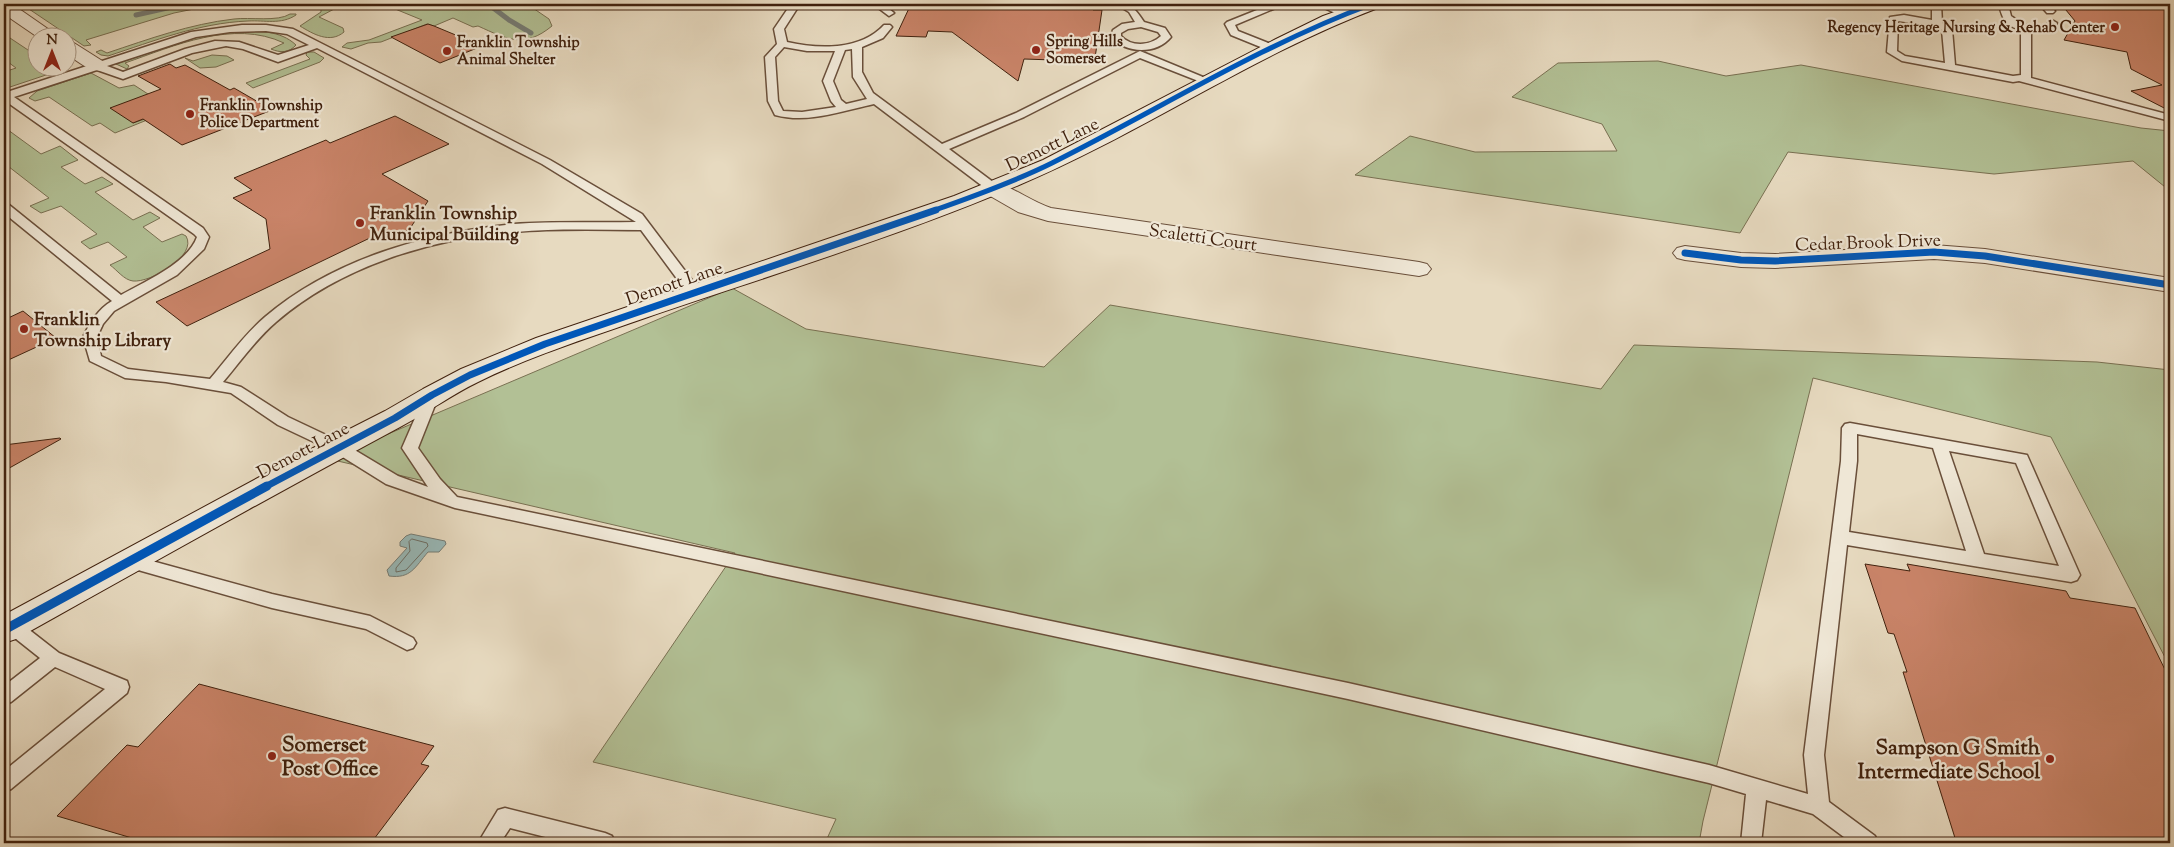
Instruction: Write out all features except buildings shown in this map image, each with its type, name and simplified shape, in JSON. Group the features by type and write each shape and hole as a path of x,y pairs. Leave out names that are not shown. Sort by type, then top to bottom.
{"street":[{"name":"Demott Lane","path":"8,628 338,447 396,418 432,395 470,375 545,344 962,202 1050,164 1272,48 1345,14 1372,4"},
{"path":"4,6 37,28"},
{"path":"78,54 96,66"},
{"name":"Scaletti Court","path":"993,188 1026,207 1048,214 1419,269"},
{"name":"Cedar Brook Drive","path":"1685,252 1741,260 1775,261 1934,252 1985,256 2170,285"}],"lane":[{"path":"782,44 779,29 795,4"},
{"path":"876,4 889,14"},
{"path":"1121,4 1132,10 1141,24"},
{"path":"1272,48 1234,33 1230,24 1280,4"},
{"path":"1320,4 1345,14"},
{"path":"1937,4 1937,24"},
{"path":"2004,4 2007,20 2026,28 2047,28 2051,27 2052,23"},
{"path":"2043,4 2050,11"},
{"path":"1950,67 1947,29 1937,24 1893,18 1892,52 1902,58 2013,79 2026,77 2026,28"},
{"path":"940,149 1020,115 1141,50 1158,44 1166,37 1162,30 1141,24 1126,26 1120,29 1116,36 1122,42 1141,50 1210,82"},
{"path":"782,44 806,49 841,48 857,45 874,38 888,27"},
{"path":"5,97 170,41 226,28 290,31 546,162 625,208 638,217 694,292"},
{"path":"96,66 123,76 197,49 226,43 246,47 278,60 317,45"},
{"path":"782,44 770,57 773,101 780,113 805,115 875,100"},
{"path":"857,45 856,70 858,80 869,95 993,188"},
{"path":"841,48 828,81 836,101 844,107"},
{"path":"2019,78 2170,118"},
{"path":"5,97 199,231 203,237 200,246 172,272 109,308 90,337 95,358 125,373 212,384 236,390 283,421 338,447 392,480 455,502 1348,691 1709,774 1819,807 1868,843"},
{"path":"4,207 120,300"},
{"path":"212,384 279,313 326,283 384,256 446,238 515,228 644,226"},
{"path":"432,395 410,448 434,483 455,502"},
{"path":"1819,807 1814,755 1839,537 1849,461 1850,428 2022,459 2070,575 1839,537"},
{"path":"1939,443 1977,560"},
{"path":"130,562 272,600 370,623 407,642"},
{"path":"4,783 120,687 53,658 8,628"},
{"path":"4,696 53,658"},
{"path":"1751,843 1757,789"},
{"path":"488,843 506,817 605,843"}],"green space":[{"path":"219,4 174,13 86,40 91,45 84,46 78,42 78,28 57,28 23,5"},
{"path":"351,4 336,8 319,17 343,28 344,32 339,36 327,37 316,35 300,26 321,12 321,9 311,5"},
{"path":"383,4 527,4 549,19 552,26 533,38 515,40 478,26 473,27 453,18 434,26 427,24 381,42 368,43 351,49 342,47 347,43 369,40 422,20"},
{"path":"290,14 296,15 279,21 230,22 194,29 108,56 96,52 101,50 107,53 202,24 234,19 271,19"},
{"path":"237,31 261,31 276,34 283,36 296,45 287,51 278,51 271,49 284,43 265,36 224,34 183,43 144,56 125,63 129,66 127,69 116,64 195,37"},
{"path":"4,34 28,50 28,78 37,78 4,89 4,72 16,68 4,59 6,57 4,55"},
{"path":"307,52 314,52 324,58 320,62 253,88 246,83 310,59 306,55"},
{"path":"212,55 227,56 234,60 216,67 200,68 185,58 193,61"},
{"path":"1658,61 1726,76 1801,65 2141,128 2170,131 2170,191 2133,161 1994,174 1788,152 1740,233 1355,175 1410,136 1475,152 1617,151 1602,124 1512,97 1558,63"},
{"path":"91,73 119,88 134,85 148,94 133,123 147,120 115,133 100,123 92,126 49,97 35,101 29,98 37,91"},
{"path":"4,127 41,154 60,146 78,160 61,167 85,184 102,177 113,184 95,192 133,220 150,212 160,218 143,227 162,242 182,234 186,236 188,244 185,252 170,267 150,278 133,281 124,277 110,265 127,257 108,242 90,249 81,242 97,234 61,206 41,213 30,206 49,198 4,163"},
{"path":"732,288 806,329 1044,367 1110,305 1601,389 1634,345 2097,362 2170,370 2170,667 2051,437 1813,378 1699,843 825,843 836,819 593,762 735,553 329,459"}],"water":[{"path":"411,534 445,541 446,544 439,552 428,552 408,574 389,576 387,570 407,548 400,546 400,542"}],"waterway":[{"path":"136,15 185,4"},
{"path":"488,4 509,20 531,33"}],"cycle path":[{"path":"4,630 338,447 395,418 432,395 470,375 545,344 962,201 1050,164 1282,43 1329,20 1372,4"},
{"path":"1685,253 1741,260 1775,261 1934,252 1985,256 2170,285"}],"place":[{"name":"Regency Heritage Nursing & Rehab Center","path":"2115,27"},
{"name":"Spring Hills Somerset","path":"1036,50"},
{"name":"Franklin Township Animal Shelter","path":"447,51"},
{"name":"Franklin Township Police Department","path":"190,114"},
{"name":"Franklin Township Municipal Building","path":"360,223"},
{"name":"Franklin Township Library","path":"24,329"},
{"name":"Somerset Post Office","path":"272,756"},
{"name":"Sampson G Smith Intermediate School","path":"2050,759"}]}
